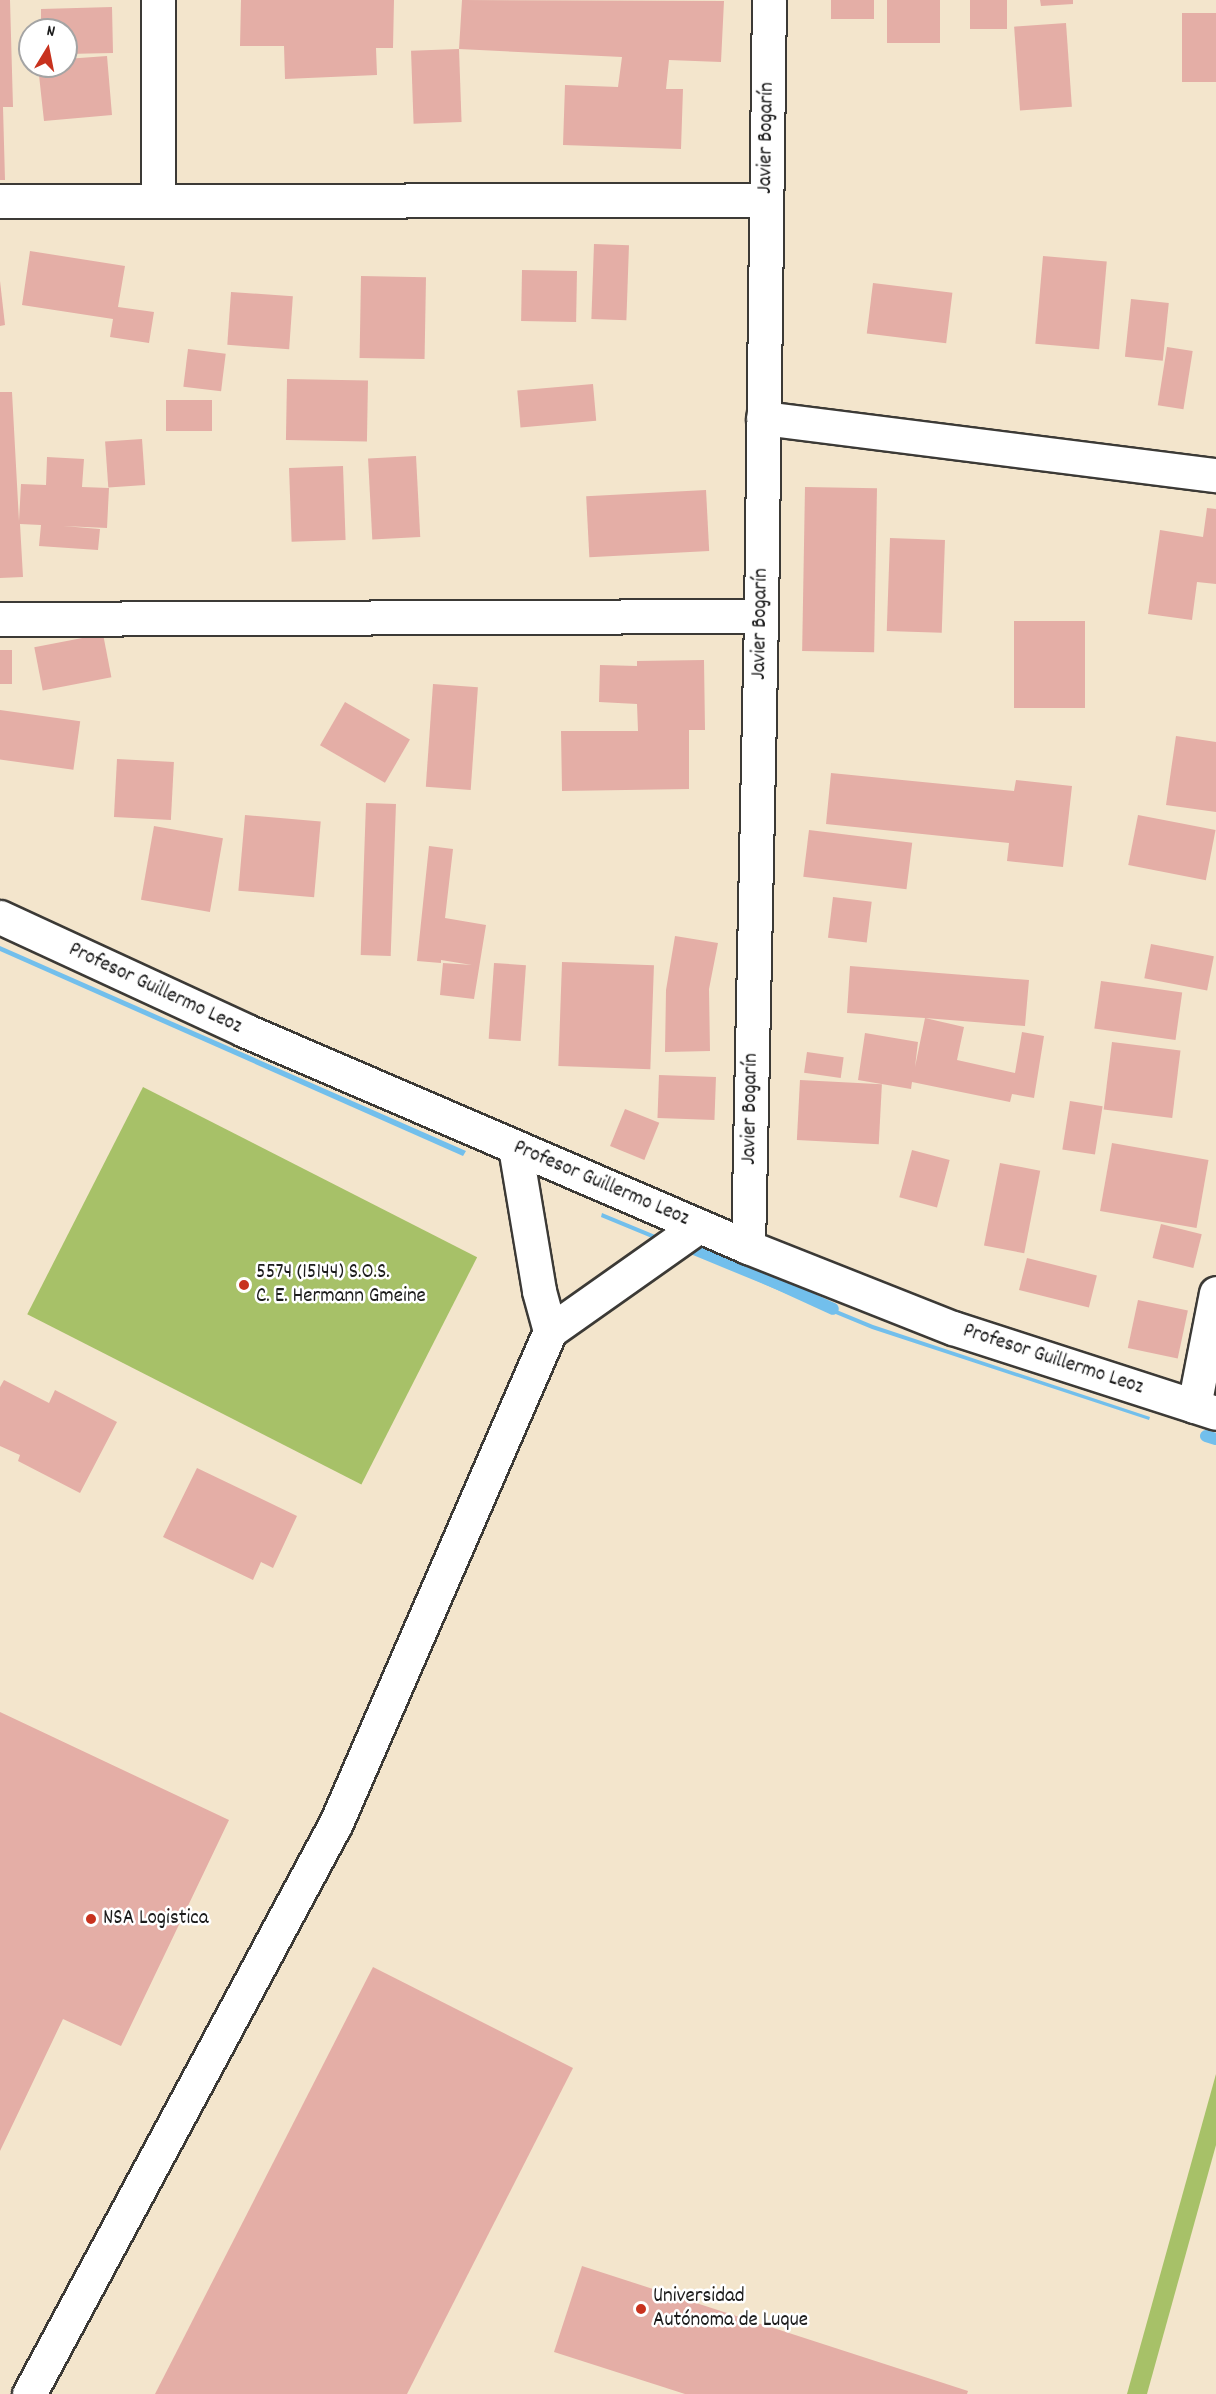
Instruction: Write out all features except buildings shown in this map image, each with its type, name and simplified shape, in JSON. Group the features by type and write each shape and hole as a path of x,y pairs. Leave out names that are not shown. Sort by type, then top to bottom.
{"street":[{"path":"158,0 158,201"},
{"name":"Javier Bogarín","path":"748,1247 761,616 769,0"},
{"path":"0,201 766,201"},
{"path":"763,418 1216,475"},
{"path":"0,619 761,616"},
{"name":"Profesor Guillermo Leoz","path":"0,916 244,1030 748,1247 953,1328 1205,1409"},
{"path":"515,1147 539,1291 550,1331"},
{"path":"29,2394 336,1822 550,1331 699,1226"},
{"path":"1205,1409 1216,1293"}],"green space":[{"path":"143,1087 477,1257 361,1484 27,1314"},
{"path":"1216,2074 1216,2145 1147,2394 1127,2394"}],"water":[{"path":"0,946 466,1151 463,1156 0,951"},
{"path":"602,1213 873,1325 1150,1417 1149,1420 872,1329 601,1217"}],"waterway":[{"path":"700,1248 833,1309"},
{"path":"1206,1436 1216,1439"}],"place":[{"name":"5574 (15144) S.O.S. C. E. Hermann Gmeine","path":"244,1285"},
{"name":"NSA Logistica","path":"91,1919"},
{"name":"Universidad Autónoma de Luque","path":"641,2309"}]}
